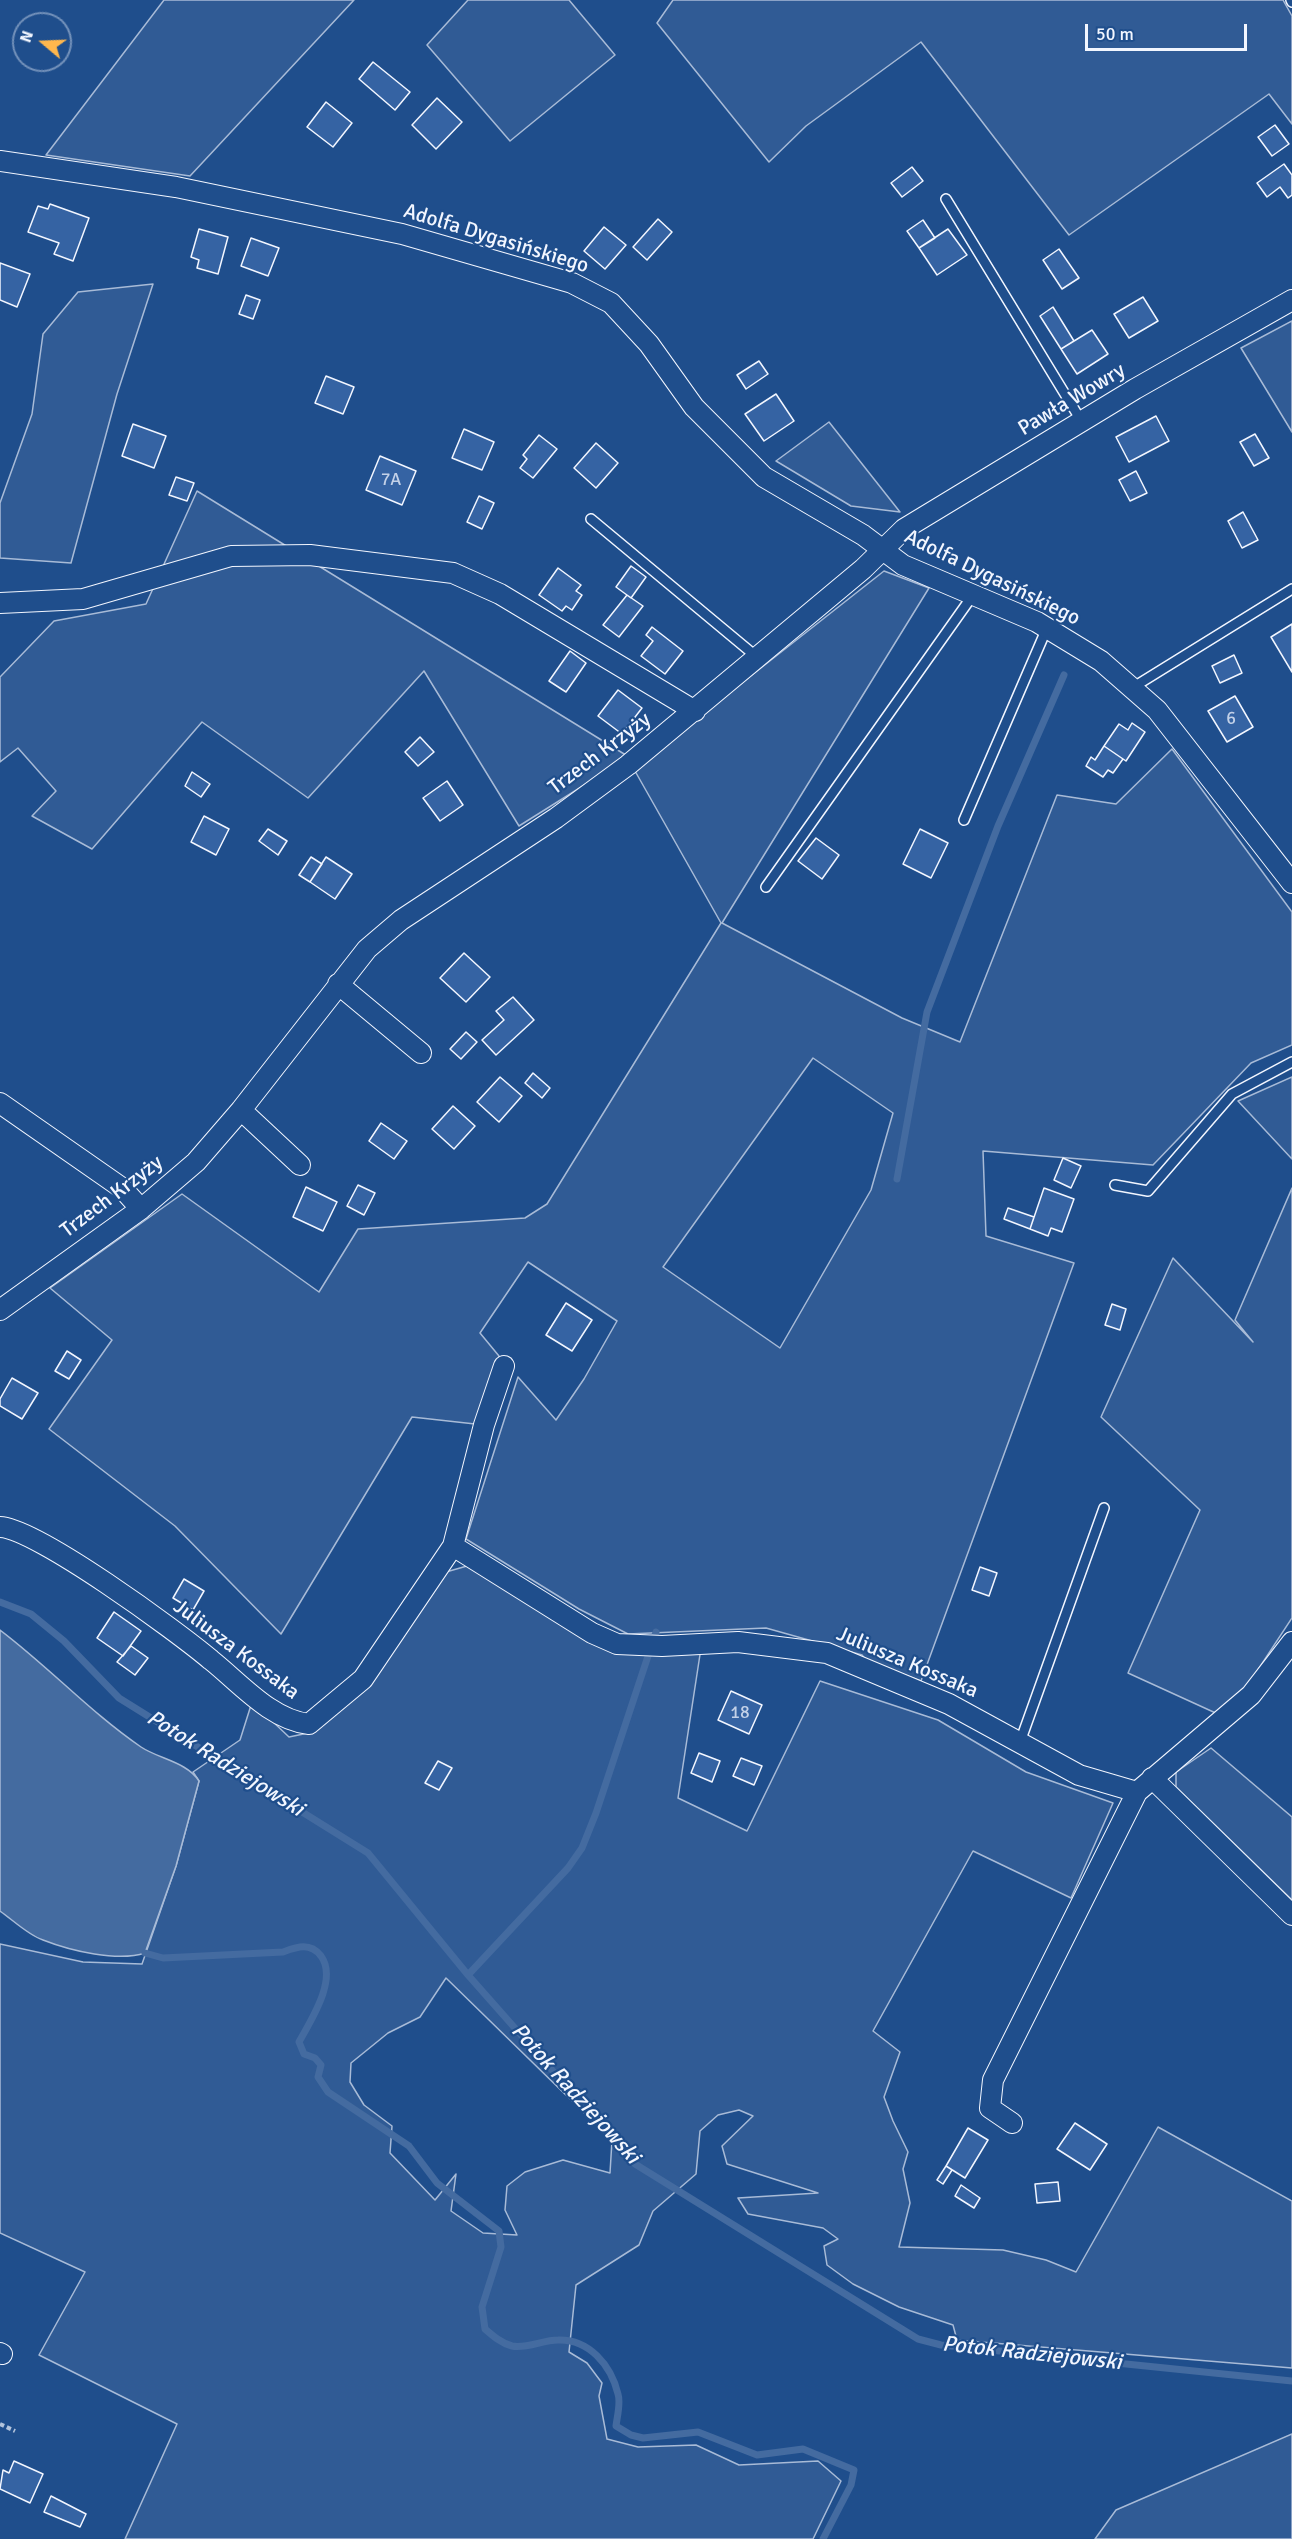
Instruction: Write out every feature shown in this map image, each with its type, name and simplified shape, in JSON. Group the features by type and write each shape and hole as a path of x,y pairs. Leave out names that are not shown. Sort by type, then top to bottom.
{"street":[{"name":"Adolfa Dygasińskiego","path":"0,161 176,187 402,234 572,283 611,303 649,344 694,407 764,477 883,550 903,565 1047,628 1101,661 1157,710 1292,883"},
{"name":"Pawła Wowry","path":"883,550 904,529 1292,300"},
{"name":"Trzech Krzyży","path":"0,1310 141,1209 196,1162 241,1110 367,949 401,920 581,800 695,711 883,550"},
{"path":"0,603 83,599 231,556 310,555 453,573 500,594 695,711"},
{"path":"338,984 421,1053"},
{"path":"0,1103 122,1188 141,1209"},
{"path":"241,1110 300,1165"},
{"name":"Juliusza Kossaka","path":"0,1527 9,1527 58,1552 192,1644 272,1710 293,1722 309,1724 363,1680 453,1545 484,1425 504,1366"},
{"name":"Juliusza Kossaka","path":"453,1545 592,1633 617,1644 662,1646 738,1642 827,1653 949,1704 1079,1775 1137,1792"},
{"path":"1012,2123 990,2108 993,2080 1137,1792 1251,1695 1292,1641"},
{"path":"1152,1778 1292,1915"}],"lane":[{"path":"946,199 1082,422"},
{"path":"591,519 758,658"},
{"path":"1132,688 1292,590"},
{"path":"766,887 973,594"},
{"path":"964,820 1047,628"},
{"path":"1114,1185 1148,1191 1232,1094 1292,1062"},
{"path":"1020,1742 1104,1508"}],"path":[{"path":"0,2424 15,2431"}],"shaded area":[{"path":"164,0 354,0 190,176 46,155"},
{"path":"468,0 569,0 615,55 510,141 427,45"},
{"path":"673,0 1283,0 1292,16 1292,124 1269,94 1069,235 921,42 806,126 769,162 657,23"},
{"path":"153,284 117,394 71,563 0,558 0,503 32,414 43,334 78,292"},
{"path":"1292,321 1292,432 1241,348"},
{"path":"829,422 900,512 851,506 776,461"},
{"path":"197,491 629,757 519,826 424,671 308,798 202,722 92,849 32,816 56,791 18,748 0,762 0,677 54,621 146,604"},
{"path":"884,571 929,588 722,923 902,1018 960,1042 1057,795 1116,804 1172,749 1292,912 1292,1045 1251,1063 1153,1165 983,1151 986,1236 1074,1263 921,1681 867,1661 862,1655 766,1628 628,1634 579,1609 466,1539 518,1377 556,1420 584,1379 617,1321 528,1262 480,1333 499,1356 484,1425 412,1417 281,1634 175,1526 49,1429 112,1340 50,1288 182,1194 319,1292 358,1229 525,1218 547,1204 721,923 635,771 672,738","holes":["813,1058 893,1113 871,1190 780,1348 663,1267"]},
{"path":"1292,1077 1292,1159 1238,1101"},
{"path":"1292,1188 1292,1618 1246,1688 1220,1715 1128,1673 1200,1510 1101,1417 1173,1258 1253,1342 1235,1320"},
{"path":"467,1566 605,1649 701,1648 678,1798 747,1831 820,1681 938,1720 1026,1772 1113,1803 1071,1898 973,1851 873,2031 900,2052 884,2097 908,2152 903,2169 910,2203 899,2247 1003,2250 1046,2260 1076,2272 1158,2127 1292,2201 1292,2368 957,2340 953,2325 899,2307 853,2284 827,2265 824,2246 838,2239 823,2228 748,2214 738,2198 818,2193 727,2164 722,2146 753,2116 739,2110 718,2115 700,2131 696,2174 653,2211 639,2245 576,2285 569,2352 587,2363 602,2383 599,2396 607,2439 638,2447 696,2445 739,2465 818,2461 841,2481 813,2539 125,2539 177,2424 39,2355 85,2272 0,2233 0,1944 83,1962 142,1964 176,1866 199,1781 193,1772 240,1740 252,1702 289,1737 313,1732 446,1572","holes":["446,1978 612,2140 610,2173 563,2160 525,2172 507,2186 505,2210 517,2235 483,2233 451,2211 456,2174 435,2200 390,2153 392,2126 364,2105 350,2082 351,2063 388,2033 420,2017"]},
{"path":"0,1630 122,1733 148,1751 187,1769 199,1781 176,1866 145,1953 108,1956 67,1948 32,1935 0,1911"},
{"path":"1211,1748 1292,1817 1292,1900 1176,1787 1176,1772"},
{"path":"1292,2434 1292,2539 1095,2539 1116,2510"}],"building":[{"path":"373,62 410,92 395,110 359,79"},
{"path":"437,98 462,122 436,149 412,125"},
{"path":"326,102 352,123 333,147 307,127"},
{"path":"1275,125 1289,144 1272,156 1258,137"},
{"path":"1284,164 1292,175 1292,195 1288,198 1280,187 1267,197 1257,183"},
{"path":"912,167 923,181 902,197 891,183"},
{"path":"50,204 89,218 73,261 54,254 59,243 28,232 38,206 48,209"},
{"path":"658,219 672,232 647,260 633,247"},
{"path":"923,220 935,238 919,248 907,231"},
{"path":"604,227 626,245 605,269 584,251"},
{"path":"199,229 228,237 218,274 197,268 199,260 191,257"},
{"path":"948,229 967,255 937,275 919,248"},
{"path":"251,238 279,248 268,276 241,266"},
{"path":"1059,249 1079,278 1062,289 1043,260"},
{"path":"0,263 30,274 17,307 0,300"},
{"path":"246,295 260,300 253,319 239,314"},
{"path":"1143,297 1158,321 1129,338 1114,314"},
{"path":"1053,307 1074,341 1061,349 1040,316"},
{"path":"1092,330 1108,354 1077,374 1061,349"},
{"path":"759,361 768,374 746,389 737,375"},
{"path":"326,376 354,387 343,414 315,403"},
{"path":"776,394 794,421 764,441 745,414"},
{"path":"1156,416 1169,441 1129,462 1116,437"},
{"path":"133,424 166,436 154,468 122,456"},
{"path":"464,429 494,442 482,470 452,458"},
{"path":"1255,434 1269,458 1254,466 1240,442"},
{"path":"539,435 557,449 533,478 520,468 527,459 523,455"},
{"path":"596,443 618,463 596,488 574,468"},
{"path":"380,456 416,471 402,505 366,490"},
{"path":"1136,471 1147,493 1130,501 1119,480"},
{"path":"176,477 194,483 187,501 169,495"},
{"path":"479,496 494,503 482,529 467,522"},
{"path":"1243,512 1258,540 1242,548 1228,521"},
{"path":"631,566 646,577 631,598 616,587"},
{"path":"558,568 581,585 576,591 582,595 572,610 566,606 562,611 539,595"},
{"path":"627,595 643,606 619,637 603,625"},
{"path":"1292,624 1292,672 1271,637"},
{"path":"652,627 683,651 665,674 641,656 653,641 646,635"},
{"path":"570,651 586,663 566,692 549,681"},
{"path":"1234,655 1242,673 1220,683 1212,666"},
{"path":"618,690 642,708 622,734 598,716"},
{"path":"1235,696 1253,727 1227,742 1208,711"},
{"path":"1132,723 1145,732 1126,761 1104,746 1119,724 1128,730"},
{"path":"420,737 434,752 418,766 405,752"},
{"path":"1104,746 1123,759 1113,773 1108,770 1103,777 1086,766 1091,757 1095,760"},
{"path":"192,772 210,784 201,797 185,786"},
{"path":"447,781 463,805 440,821 423,798"},
{"path":"204,816 229,829 216,855 191,842"},
{"path":"268,829 287,841 278,855 259,841"},
{"path":"920,829 948,843 931,878 903,864"},
{"path":"816,838 839,855 822,879 798,861"},
{"path":"311,857 322,864 310,882 299,875"},
{"path":"326,857 352,874 335,899 310,882"},
{"path":"464,953 490,977 466,1002 440,978"},
{"path":"513,997 534,1020 496,1055 482,1040 504,1020 496,1011"},
{"path":"466,1032 477,1042 461,1059 450,1049"},
{"path":"533,1073 550,1088 542,1098 525,1083"},
{"path":"500,1077 522,1096 499,1122 477,1102"},
{"path":"453,1106 475,1126 454,1149 432,1129"},
{"path":"381,1123 407,1141 394,1159 369,1141"},
{"path":"1063,1158 1081,1166 1071,1188 1054,1180"},
{"path":"358,1185 375,1193 364,1215 347,1206"},
{"path":"306,1187 337,1202 323,1231 293,1217"},
{"path":"1044,1188 1074,1199 1062,1232 1051,1228 1048,1236 1030,1229"},
{"path":"1008,1208 1034,1217 1030,1229 1004,1219"},
{"path":"566,1303 592,1320 572,1351 546,1335"},
{"path":"1112,1304 1126,1309 1120,1330 1105,1325"},
{"path":"67,1351 81,1360 69,1379 55,1371"},
{"path":"12,1378 38,1393 22,1419 0,1406 0,1399"},
{"path":"980,1567 997,1573 989,1596 972,1590"},
{"path":"184,1579 204,1591 193,1610 173,1598"},
{"path":"114,1612 141,1631 123,1656 97,1638"},
{"path":"131,1646 148,1658 135,1675 117,1662"},
{"path":"731,1691 762,1705 749,1734 718,1720"},
{"path":"699,1753 720,1761 712,1782 691,1773"},
{"path":"741,1758 762,1766 754,1785 733,1776"},
{"path":"438,1761 452,1768 439,1790 425,1783"},
{"path":"1075,2123 1107,2144 1090,2170 1057,2149"},
{"path":"968,2128 988,2140 965,2178 946,2166"},
{"path":"946,2166 952,2170 943,2184 937,2180"},
{"path":"1058,2182 1060,2201 1037,2203 1035,2184"},
{"path":"961,2185 980,2198 974,2208 955,2196"},
{"path":"14,2461 43,2474 30,2503 0,2489 3,2470 9,2473"},
{"path":"51,2496 86,2514 80,2527 44,2512"}],"waterway":[{"path":"897,1179 927,1012 998,826 1064,675"},
{"name":"Potok Radziejowski","path":"0,1602 31,1614 64,1641 119,1698 368,1853 468,1975 635,2164 918,2339 941,2345 1292,2381"},
{"path":"468,1975 568,1868 582,1848 596,1813 656,1632"},
{"path":"145,1953 163,1958 283,1952 303,1947 317,1952 325,1965 325,1988 316,2011 299,2042 304,2054 315,2058 321,2065 318,2077 328,2092 409,2146 437,2183 499,2231 501,2247 482,2307 485,2329 494,2337 512,2346 558,2340 569,2341 589,2349 604,2364 615,2383 619,2402 616,2426 631,2435 643,2438 698,2432 757,2455 803,2449 854,2470 851,2485 823,2539"}]}
